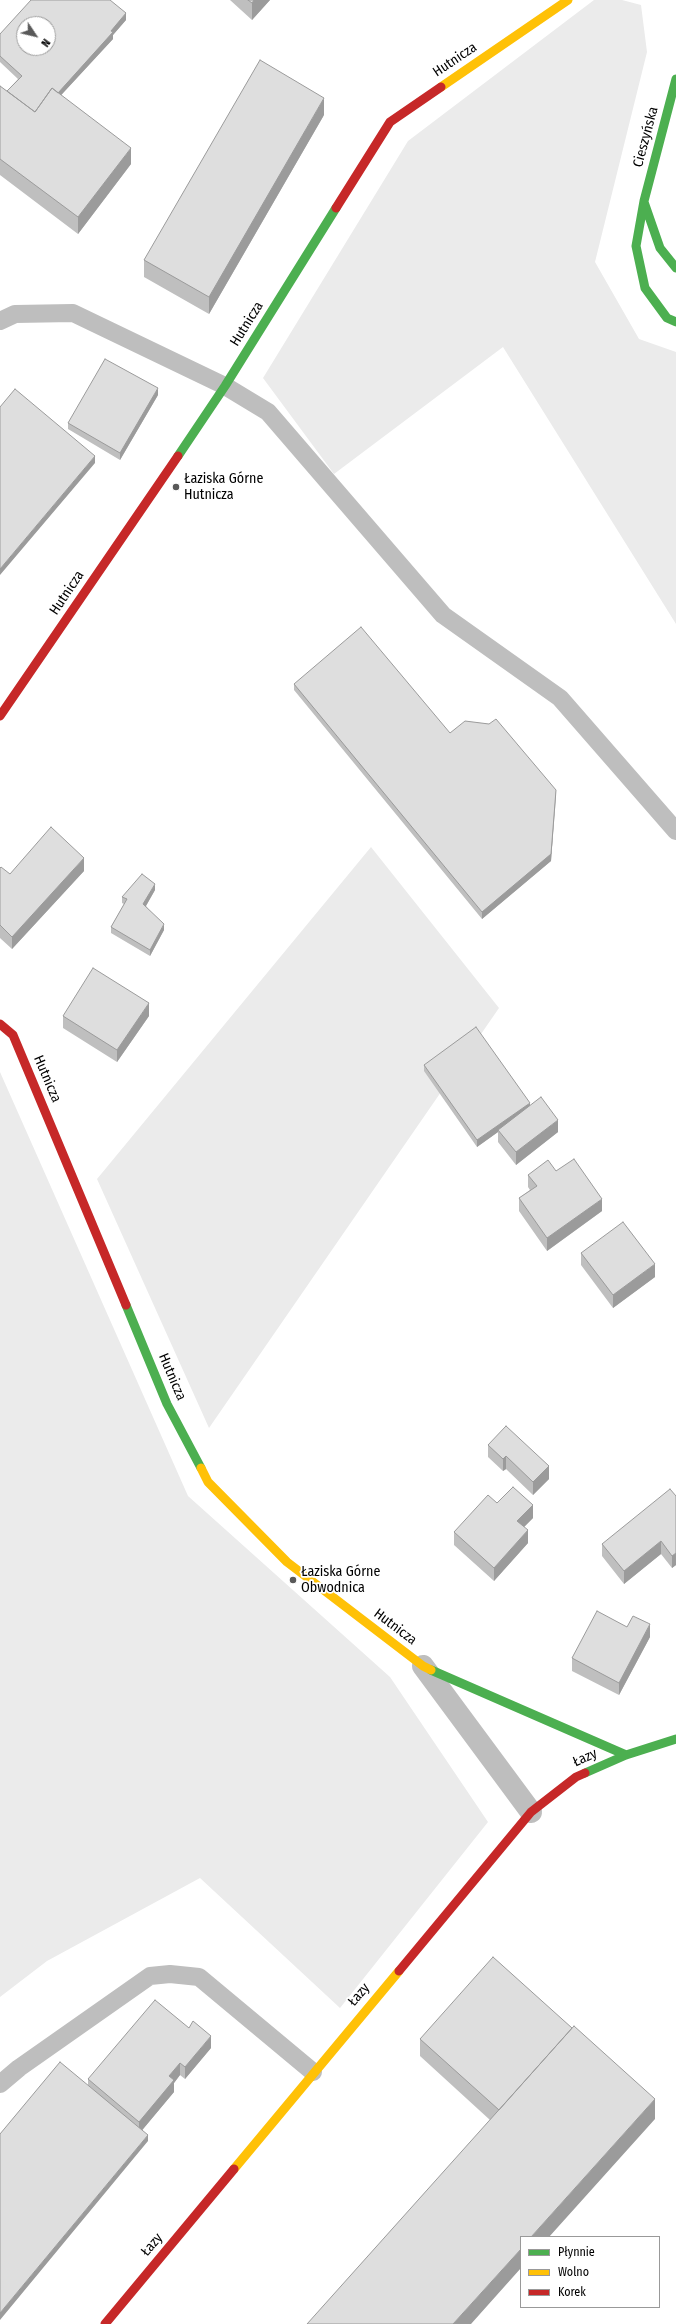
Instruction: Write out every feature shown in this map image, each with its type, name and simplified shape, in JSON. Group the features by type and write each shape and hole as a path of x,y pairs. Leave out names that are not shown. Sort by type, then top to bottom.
{"street":[{"name":"Hutnicza","path":"0,716 225,386 390,122 568,0"},
{"name":"Cieszyńska","path":"676,79 644,201 636,246 645,288 667,318 676,322"},
{"path":"644,201 660,248 676,268"},
{"name":"Hutnicza","path":"0,1024 14,1035 168,1404 208,1482 288,1562 423,1666 626,1755"},
{"path":"423,1666 531,1812"},
{"name":"Łazy","path":"104,2324 531,1812 576,1777 626,1755 676,1740"}],"lane":[{"path":"0,321 15,314 73,313 225,386 268,412 443,615 560,698 676,831"},
{"path":"0,2084 19,2068 150,1976 170,1974 199,1978 313,2072"}],"shaded area":[{"path":"594,0 622,0 641,5 647,52 595,262 639,339 676,352 676,624 503,347 334,474 263,378 408,141"},
{"path":"371,847 499,1008 209,1428 97,1179"},
{"path":"0,1072 188,1496 390,1677 488,1822 340,2008 200,1878 47,1961 0,1997"}],"building":[{"path":"31,0 110,0 126,13 111,31 113,32 58,93 52,88 35,112 7,91 22,76 0,56 0,34 16,16 16,56 56,56 56,16 16,16"},
{"path":"260,60 324,98 209,297 144,260"},
{"path":"0,86 35,112 52,88 131,148 78,217 0,159"},
{"path":"105,359 158,388 120,453 68,423"},
{"path":"15,389 95,456 0,569 0,407"},
{"path":"361,627 450,733 465,721 489,724 496,719 556,790 551,854 482,912 294,684"},
{"path":"51,827 84,858 12,937 0,925 0,868 1,867 10,874"},
{"path":"142,874 155,884 143,904 164,924 150,950 111,927 127,899 122,897"},
{"path":"93,968 149,1003 117,1050 63,1016"},
{"path":"476,1027 530,1103 477,1140 424,1065"},
{"path":"541,1097 558,1120 516,1152 498,1130"},
{"path":"574,1159 602,1199 547,1238 519,1198 537,1186 528,1175 548,1160 556,1171"},
{"path":"623,1222 655,1264 613,1295 581,1253"},
{"path":"506,1426 549,1466 533,1482 506,1456 503,1459 488,1445"},
{"path":"513,1487 533,1505 517,1521 528,1530 494,1568 454,1532 488,1495 497,1503"},
{"path":"670,1489 676,1496 676,1553 672,1556 661,1541 624,1571 602,1544"},
{"path":"597,1611 627,1627 633,1616 650,1624 619,1683 572,1658"},
{"path":"493,1957 572,2028 499,2110 420,2039"},
{"path":"155,2000 189,2028 193,2021 211,2036 185,2067 180,2063 169,2076 174,2080 139,2122 88,2079"},
{"path":"574,2026 655,2099 532,2236 520,2236 520,2250 453,2324 307,2324"},
{"path":"60,2062 148,2135 0,2313 0,2134"}],"traffic: fast":[{"path":"676,79 644,201 636,246 645,288 667,318 676,322"},
{"path":"644,202 660,248 676,268"},
{"path":"178,456 225,386 336,208"},
{"path":"126,1305 167,1404 201,1468"},
{"path":"431,1670 626,1755"},
{"path":"585,1773 626,1755 676,1739"}],"traffic: slow":[{"path":"441,87 568,0"},
{"path":"201,1468 208,1482 287,1562 423,1666 431,1670"},
{"path":"234,2169 399,1971"}],"traffic: jam":[{"path":"336,208 390,122 441,87"},
{"path":"0,716 178,456"},
{"path":"0,1024 13,1035 126,1305"},
{"path":"399,1971 531,1812 576,1777 585,1773"},
{"path":"105,2324 234,2169"}],"place":[{"name":"Łaziska Górne Hutnicza","path":"176,487"},
{"name":"Łaziska Górne Obwodnica","path":"293,1580"}]}
